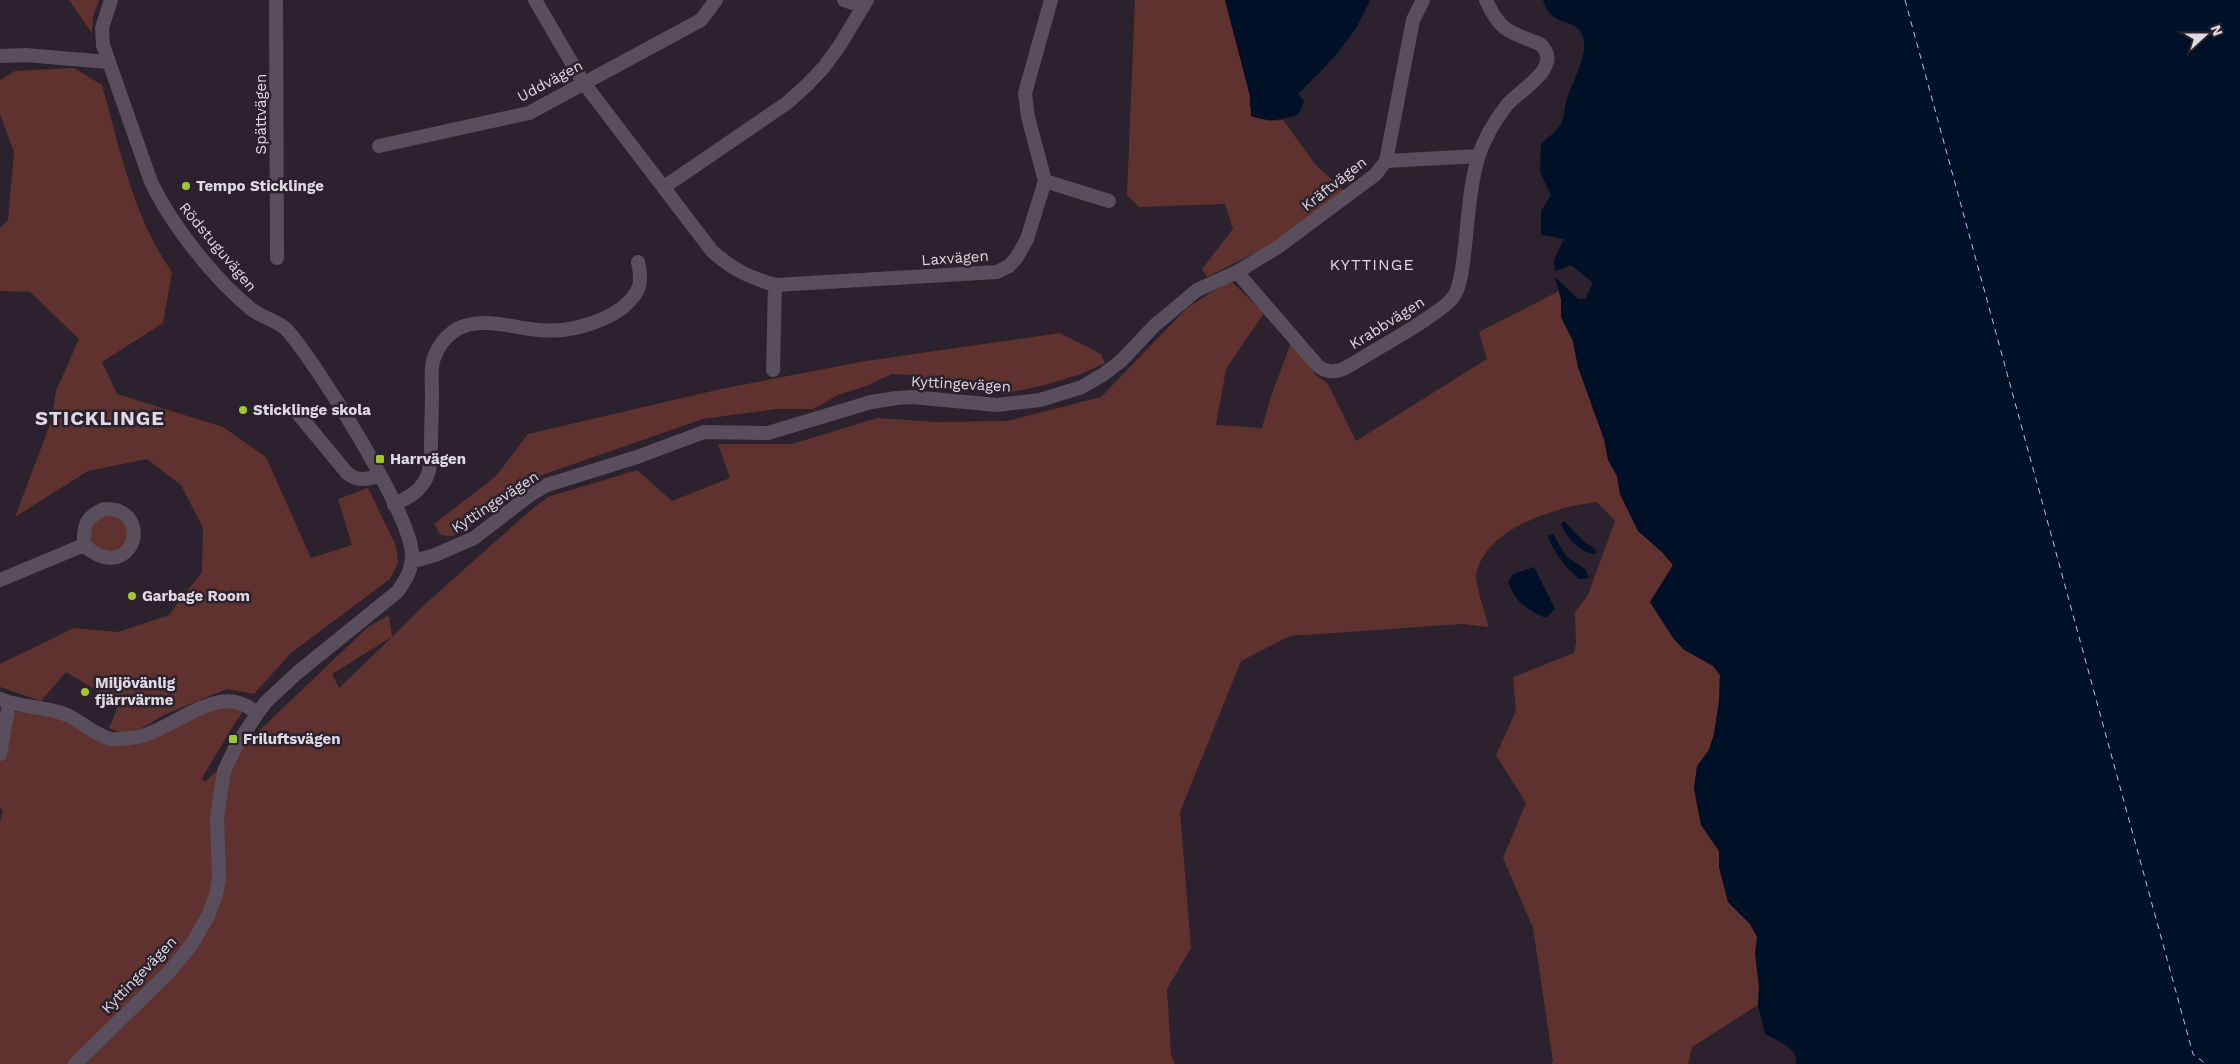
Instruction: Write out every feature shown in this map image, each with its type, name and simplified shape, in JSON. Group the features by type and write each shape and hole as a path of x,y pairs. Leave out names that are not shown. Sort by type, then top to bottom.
{"street":[{"name":"Rödstuguvägen","path":"111,0 104,16 102,28 103,45 150,182 165,210 184,236 243,302 252,310 286,329 333,396 380,476 408,533 411,562"},
{"name":"Spättvägen","path":"276,0 277,258"},
{"name":"Laxvägen","path":"535,0 583,82 694,228 717,256 747,276 775,285 997,272 1009,266 1027,239 1045,181"},
{"name":"Uddvägen","path":"380,146 529,113 583,82 701,20 716,0"},
{"path":"664,187 787,103 808,84 840,46 865,3 844,0"},
{"path":"1051,0 1025,93 1028,117 1045,181 1108,201"},
{"name":"Kräftvägen","path":"1237,272 1278,248 1375,175 1386,161 1413,20 1423,0"},
{"path":"1386,161 1479,156 1498,117 1509,103 1544,70 1547,62 1544,48 1540,44 1505,29 1499,24 1486,0"},
{"path":"0,56 26,55 108,62"},
{"name":"Krabbvägen","path":"1237,272 1317,365 1325,372 1331,373 1341,370 1434,313 1454,296 1462,269 1472,182 1479,156"},
{"path":"394,505 413,494 422,486 428,475 433,360 448,335 466,325 478,323 541,331 586,325 603,319 618,311 637,292 641,276 638,262"},
{"name":"Kyttingevägen","path":"75,1064 170,971 192,944 208,916 216,895 218,878 217,817 224,771 236,746 257,714 266,702 297,673 393,596 406,579 411,562 435,555 474,538 530,495 547,486 637,457 704,432 768,433 871,402 897,398 912,397 997,405 1040,400 1061,395 1082,387 1104,374 1122,360 1154,326 1197,290 1237,272"},
{"path":"773,370 775,285"},
{"path":"295,410 354,479 364,480 380,476"},
{"path":"0,580 84,545"},
{"path":"0,754 5,701 67,715 112,739 139,737 214,703 232,700 250,707 257,714"}],"shaded area":[{"path":"69,0 99,0 93,16 92,33"},
{"path":"1135,0 1225,0 1250,96 1249,105 1268,121 1283,120 1315,164 1345,192 1282,239 1207,277 1202,269 1233,229 1225,204 1139,207 1127,195"},
{"path":"74,68 102,85 137,206 147,229 172,272 163,323 102,362 117,394 223,427 266,457 311,558 352,545 338,499 368,488 396,546 398,563 390,579 291,653 254,694 227,689 166,714 140,729 121,734 109,728 119,704 66,672 41,701 0,687 0,664 74,628 118,632 169,615 202,572 203,528 181,485 147,459 88,471 15,517 52,419 56,391 79,339 30,292 0,291 0,228 8,220 14,152 0,114 0,80 15,71"},
{"path":"1232,282 1264,313 1226,369 1216,425 1262,428 1270,399 1291,343 1316,375 1328,384 1356,441 1487,359 1479,332 1559,291 1561,317 1573,341 1578,367 1604,439 1608,460 1617,476 1620,494 1638,531 1662,552 1673,565 1650,602 1683,649 1713,666 1720,675 1719,701 1714,734 1709,750 1697,766 1694,789 1698,806 1711,838 1719,851 1719,867 1728,902 1750,924 1758,937 1755,953 1759,986 1758,1005 1692,1047 1688,1064 1551,1064 1553,1061 1533,928 1503,858 1526,803 1496,755 1516,711 1513,677 1574,653 1576,643 1575,612 1588,595 1615,521 1597,502 1581,504 1543,515 1507,533 1493,545 1482,559 1476,575 1489,627 1462,624 1290,636 1241,661 1180,812 1191,948 1167,989 1171,1054 1175,1064 0,1064 0,822 3,810 0,808 0,762 4,754 13,712 26,711 52,716 114,745 213,708 226,706 241,710 242,713 202,778 205,782 368,627 389,615 392,637 423,606 525,515 548,497 637,470 672,501 730,478 718,444 792,444 877,418 938,422 1007,421 1101,397 1187,308 1218,288","holes":["391,638 339,688 332,674"]},
{"path":"1060,333 1101,354 1105,363 1081,374 1045,385 1012,392 944,386 911,375 892,374 866,386 838,395 813,409 776,409 703,419 542,475 521,487 471,526 453,536 441,535 434,524 496,476 528,434 721,389 860,362"},
{"path":"108,514 122,521 127,531 127,542 112,554 90,543 90,528 92,524"}],"water":[{"path":"1225,0 1370,0 1348,40 1298,94 1304,101 1299,114 1270,120 1251,116 1250,96"},
{"path":"1543,0 2240,0 2240,1064 1796,1064 1796,1059 1791,1049 1765,1034 1758,1005 1759,986 1755,953 1757,937 1750,924 1728,902 1719,867 1719,851 1701,825 1694,789 1697,766 1709,750 1714,734 1719,701 1720,675 1713,666 1683,649 1673,638 1650,602 1673,565 1662,552 1638,531 1620,494 1617,476 1608,460 1604,439 1578,367 1573,341 1561,317 1561,299 1555,277 1578,299 1585,299 1593,283 1571,265 1555,271 1554,260 1564,239 1541,235 1541,211 1551,195 1540,172 1541,144 1562,122 1567,99 1584,51 1583,37 1580,31 1575,26 1551,15 1546,9"},
{"path":"1564,521 1582,540 1596,550 1595,554 1584,551 1575,544 1561,524"},
{"path":"1553,534 1566,556 1586,570 1589,578 1579,579 1565,565 1548,536"},
{"path":"1534,567 1555,609 1546,618 1522,604 1514,595 1508,582 1513,574"}],"ferry route":[{"path":"1905,0 2193,1054 2206,1064"}],"place":[{"name":"Tempo Sticklinge","path":"186,186"},
{"name":"Sticklinge skola","path":"243,410"},
{"name":"Harrvägen","path":"380,459"},
{"name":"Garbage Room","path":"132,596"},
{"name":"Miljövänlig fjärrvärme","path":"85,692"},
{"name":"Friluftsvägen","path":"233,739"}],"district":[{"name":"KYTTINGE","path":"1372,264"},
{"name":"STICKLINGE","path":"100,418"}]}
